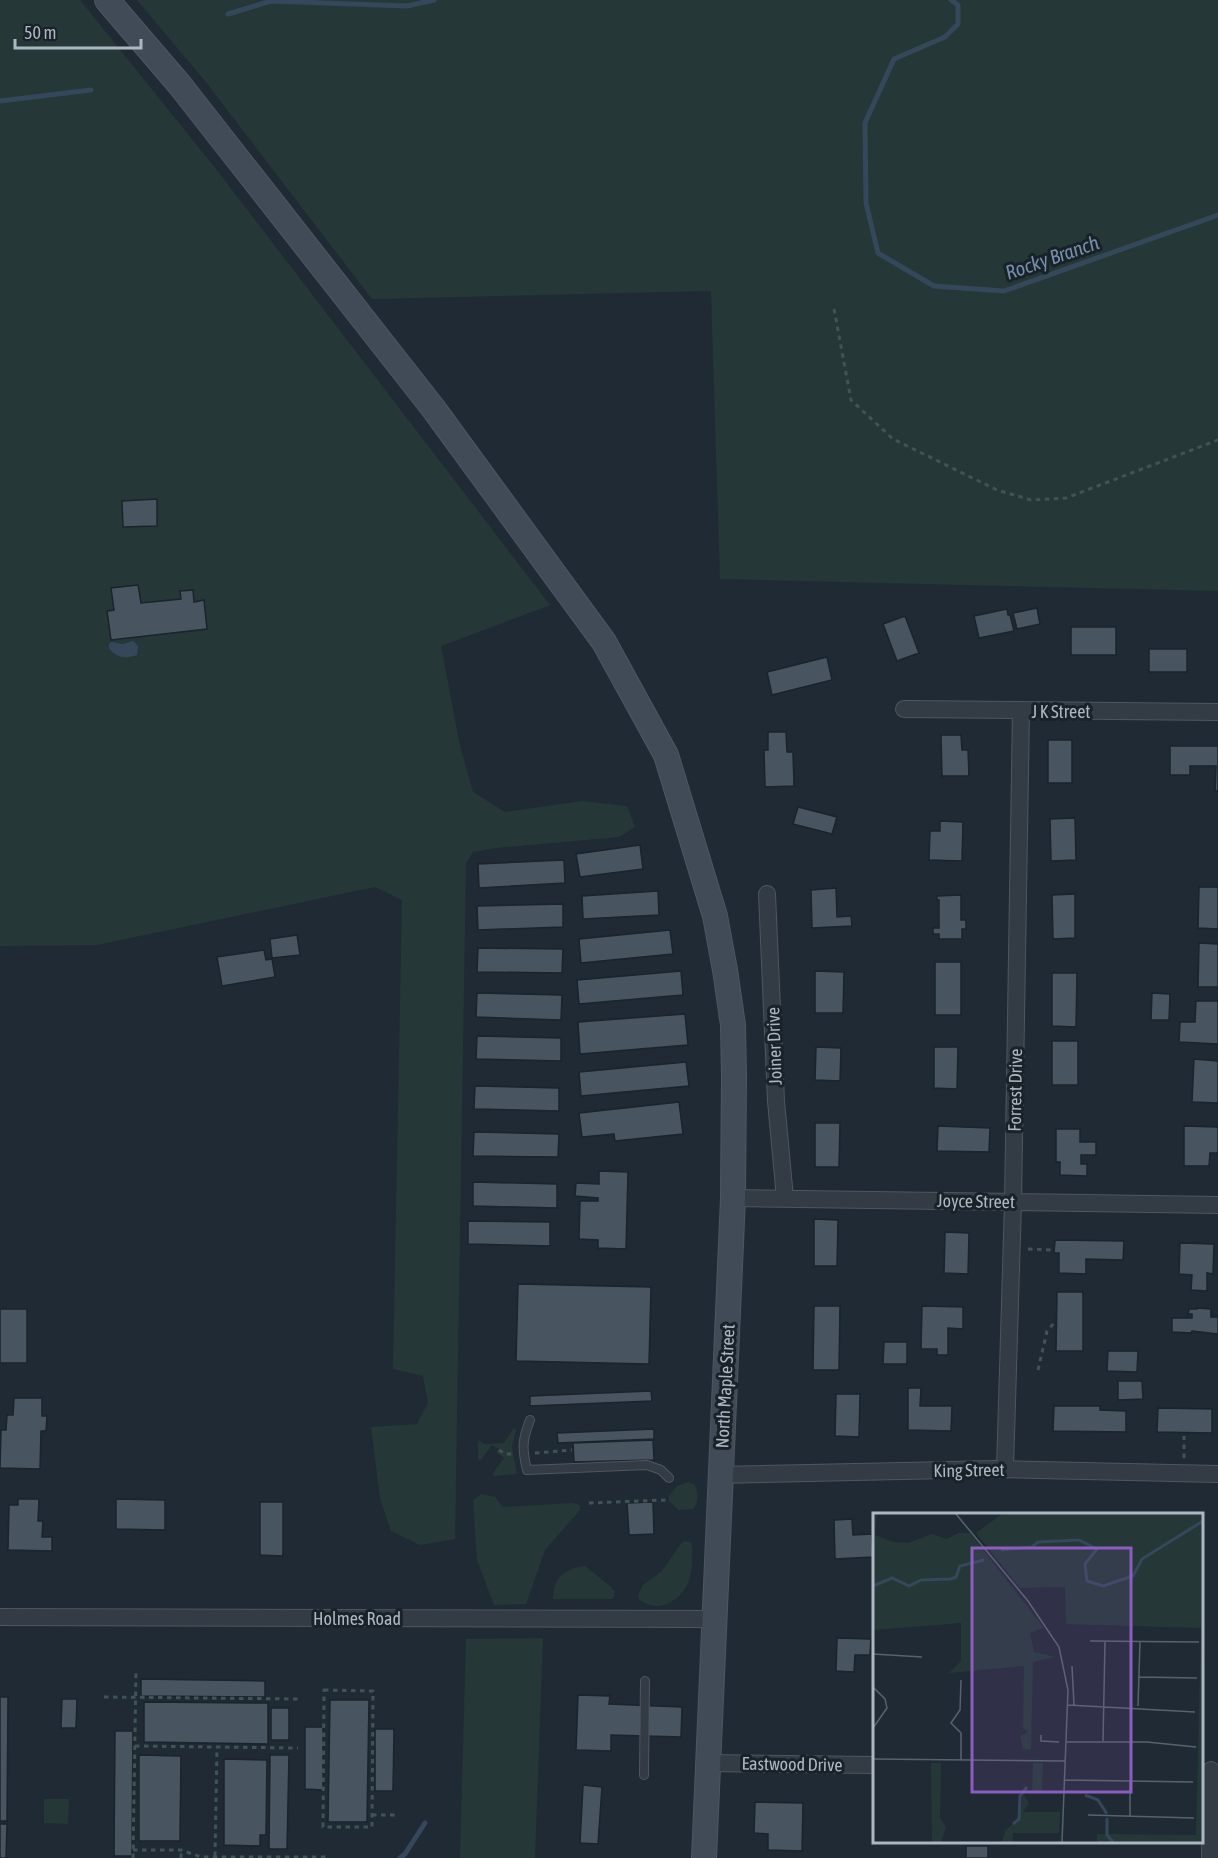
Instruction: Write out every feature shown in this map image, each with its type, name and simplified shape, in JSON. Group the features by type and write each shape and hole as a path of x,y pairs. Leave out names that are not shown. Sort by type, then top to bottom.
{"main road":[{"name":"North Maple Street","path":"107,0 179,84 428,402 604,642 666,755 715,916 733,1025 733,1198 704,1858"}],"street":[{"name":"J K Street","path":"904,709 1218,712"},
{"name":"Forrest Drive","path":"1005,1469 1013,1202 1021,710"},
{"name":"Joiner Drive","path":"767,894 776,1101 785,1198"},
{"name":"Joyce Street","path":"733,1198 1218,1205"},
{"name":"King Street","path":"720,1475 1005,1469 1218,1474"},
{"name":"Holmes Road","path":"0,1617 714,1619"},
{"name":"Eastwood Drive","path":"709,1763 873,1765"},
{"path":"1210,1770 1210,1858"}],"lane":[{"path":"530,1420 524,1435 522,1450 527,1470 647,1466 660,1470 669,1478"},
{"path":"644,1775 645,1681"}],"path":[{"path":"834,309 851,399 893,439 997,490 1031,500 1066,498 1218,440"},
{"path":"1011,1249 1052,1250"},
{"path":"1038,1370 1047,1331 1055,1322"},
{"path":"589,1503 666,1500"},
{"path":"133,1858 135,1669"},
{"path":"324,1690 373,1691 372,1815 372,1827 323,1827 324,1690"},
{"path":"104,1697 299,1699"},
{"path":"135,1746 298,1748"},
{"path":"215,1857 218,1747"},
{"path":"372,1815 399,1815"},
{"path":"134,1850 181,1850 201,1858 329,1857"},
{"path":"181,1850 181,1858"}],"green space":[{"path":"0,0 80,0 216,169 550,605 441,646 460,746 473,792 505,812 582,801 627,806 635,827 619,837 473,852 466,863 455,1539 420,1545 391,1531 380,1498 371,1427 417,1424 428,1403 423,1376 393,1369 402,900 375,887 97,945 0,946"},
{"path":"137,0 1218,0 1218,591 720,579 711,291 372,299 205,81"},
{"path":"514,1428 516,1430 512,1447 517,1474 494,1476 493,1473 504,1458 496,1452 499,1449 492,1445 480,1461 478,1459 478,1440 484,1444 504,1443"},
{"path":"688,1482 695,1485 697,1500 693,1509 679,1510 669,1501 669,1496 677,1486"},
{"path":"481,1494 495,1497 503,1507 572,1503 580,1505 580,1510 545,1550 526,1604 494,1605 477,1560 473,1500"},
{"path":"682,1542 691,1543 692,1562 691,1574 684,1590 671,1602 659,1606 639,1600 638,1595 643,1585 662,1571"},
{"path":"585,1566 610,1586 615,1592 613,1599 553,1599 555,1585 561,1575 571,1569"},
{"path":"543,1638 535,1858 460,1858 466,1639"},
{"path":"44,1799 69,1799 68,1824 44,1823"}],"water":[{"path":"133,641 138,646 137,655 118,656 109,648 111,642 123,644"}],"building":[{"path":"157,499 157,526 123,527 122,501"},
{"path":"138,585 141,603 181,599 180,591 193,590 194,602 204,600 207,629 111,640 107,611 114,610 111,588"},
{"path":"1037,608 1040,624 1017,629 1013,613"},
{"path":"1007,609 1014,631 979,638 974,616"},
{"path":"905,616 919,653 897,661 883,624"},
{"path":"1071,627 1116,627 1116,655 1071,655"},
{"path":"1149,649 1187,649 1187,672 1149,672"},
{"path":"827,657 832,680 772,695 767,672"},
{"path":"768,732 786,732 787,752 793,752 794,786 765,787 764,750 768,750"},
{"path":"941,735 961,735 962,750 968,750 969,776 942,776"},
{"path":"1048,740 1072,740 1072,783 1048,783"},
{"path":"1170,746 1218,746 1218,791 1215,791 1216,766 1190,766 1190,775 1170,775"},
{"path":"798,807 837,817 832,834 793,824"},
{"path":"1075,818 1076,860 1051,861 1050,819"},
{"path":"940,821 963,822 962,861 929,860 930,831 940,831"},
{"path":"640,845 643,869 580,877 576,854"},
{"path":"564,860 565,883 479,888 478,864"},
{"path":"1199,887 1218,887 1218,929 1198,928"},
{"path":"836,888 837,917 851,916 852,926 812,928 811,890"},
{"path":"658,891 659,915 583,919 582,896"},
{"path":"1075,894 1075,938 1053,939 1052,895"},
{"path":"961,895 961,920 966,920 966,929 962,929 962,939 939,939 939,934 933,934 933,928 939,928 937,896"},
{"path":"563,904 563,927 478,930 477,906"},
{"path":"670,930 673,954 581,963 579,939"},
{"path":"297,935 300,955 272,958 270,939"},
{"path":"1199,943 1218,944 1218,987 1198,987"},
{"path":"478,948 563,949 562,973 477,972"},
{"path":"264,950 266,960 272,959 275,977 222,986 217,957"},
{"path":"935,962 961,962 961,1015 935,1015"},
{"path":"681,971 683,995 579,1004 577,980"},
{"path":"815,971 844,972 843,1013 815,1013"},
{"path":"1052,973 1077,973 1076,1027 1052,1026"},
{"path":"477,993 562,995 561,1020 476,1017"},
{"path":"1152,993 1170,994 1169,1020 1151,1020"},
{"path":"1196,1001 1218,1001 1218,1044 1179,1042 1180,1022 1195,1022"},
{"path":"685,1014 688,1045 580,1054 578,1022"},
{"path":"477,1036 561,1038 561,1061 476,1059"},
{"path":"1052,1041 1078,1041 1078,1085 1052,1085"},
{"path":"816,1047 841,1048 840,1081 815,1080"},
{"path":"934,1047 958,1047 957,1089 934,1088"},
{"path":"1194,1059 1218,1061 1218,1103 1192,1102"},
{"path":"686,1062 689,1086 581,1096 579,1072"},
{"path":"475,1086 559,1088 559,1111 474,1109"},
{"path":"679,1102 683,1134 615,1141 614,1134 582,1137 579,1113"},
{"path":"815,1123 840,1123 839,1167 815,1167"},
{"path":"938,1126 990,1128 989,1152 937,1151"},
{"path":"1184,1126 1218,1127 1218,1153 1210,1153 1209,1166 1184,1166"},
{"path":"1056,1129 1080,1129 1080,1142 1096,1142 1096,1155 1081,1155 1081,1164 1087,1164 1087,1176 1060,1175 1060,1162 1056,1162"},
{"path":"474,1132 559,1134 558,1157 473,1156"},
{"path":"599,1171 628,1172 626,1249 598,1248 598,1240 579,1239 580,1201 598,1201 598,1198 575,1196 576,1183 599,1184"},
{"path":"473,1182 557,1184 557,1208 473,1206"},
{"path":"814,1219 838,1220 837,1266 814,1266"},
{"path":"468,1221 550,1222 550,1246 468,1244"},
{"path":"945,1232 969,1233 968,1274 944,1273"},
{"path":"1055,1240 1124,1241 1123,1260 1086,1259 1086,1274 1059,1273 1059,1253 1054,1253"},
{"path":"1180,1243 1214,1244 1213,1274 1207,1273 1207,1291 1191,1290 1192,1275 1179,1274"},
{"path":"518,1284 651,1287 649,1364 516,1361"},
{"path":"1057,1292 1083,1292 1083,1351 1056,1351"},
{"path":"814,1306 840,1306 839,1370 813,1370"},
{"path":"922,1306 963,1307 963,1329 948,1328 948,1355 937,1355 937,1349 921,1349"},
{"path":"0,1309 27,1309 27,1363 0,1363"},
{"path":"1189,1309 1211,1309 1211,1317 1218,1317 1218,1334 1192,1331 1191,1333 1172,1332 1172,1318 1192,1318 1192,1314 1188,1314"},
{"path":"884,1342 907,1342 907,1364 883,1364"},
{"path":"1108,1351 1138,1351 1137,1372 1107,1371"},
{"path":"1118,1381 1142,1381 1143,1399 1118,1400"},
{"path":"908,1388 921,1388 920,1406 952,1406 951,1431 908,1430"},
{"path":"651,1391 652,1401 530,1406 530,1396"},
{"path":"836,1394 860,1394 859,1437 835,1436"},
{"path":"14,1398 42,1398 42,1416 47,1416 46,1431 41,1431 40,1469 0,1468 1,1430 6,1430 7,1415 13,1415"},
{"path":"1054,1406 1100,1406 1100,1410 1126,1411 1126,1432 1053,1431"},
{"path":"1158,1408 1212,1409 1212,1433 1157,1432"},
{"path":"654,1429 654,1439 558,1443 557,1433"},
{"path":"653,1440 654,1460 574,1462 573,1443"},
{"path":"18,1499 39,1499 38,1521 43,1521 42,1537 52,1537 52,1551 8,1550 9,1505 18,1505"},
{"path":"116,1499 165,1500 165,1530 116,1529"},
{"path":"260,1502 283,1502 283,1556 260,1555"},
{"path":"653,1502 654,1534 629,1535 627,1503"},
{"path":"852,1519 853,1535 872,1534 873,1557 835,1559 834,1520"},
{"path":"837,1638 871,1639 870,1655 855,1655 854,1672 836,1671"},
{"path":"141,1679 265,1681 265,1697 141,1696"},
{"path":"578,1695 610,1696 609,1704 682,1707 681,1737 611,1735 611,1751 576,1750"},
{"path":"0,1697 8,1697 7,1821 0,1821"},
{"path":"62,1699 77,1699 76,1728 61,1728"},
{"path":"330,1700 369,1700 367,1822 328,1822"},
{"path":"144,1702 268,1703 268,1744 144,1742"},
{"path":"271,1708 289,1708 289,1740 271,1740"},
{"path":"305,1727 323,1727 323,1790 305,1789"},
{"path":"375,1729 394,1729 393,1791 375,1791"},
{"path":"115,1731 133,1731 132,1856 114,1856"},
{"path":"139,1755 181,1756 180,1841 139,1841"},
{"path":"270,1755 289,1755 287,1849 269,1849"},
{"path":"224,1759 267,1760 266,1835 260,1835 260,1846 224,1845"},
{"path":"583,1785 602,1787 598,1844 580,1843"},
{"path":"755,1802 803,1803 802,1851 768,1850 768,1834 754,1833"},
{"path":"0,1824 7,1824 6,1858 0,1858"},
{"path":"966,1846 988,1846 988,1858 966,1858"}],"waterway":[{"name":"Rocky Branch","path":"228,14 271,1 407,6 434,0"},
{"name":"Rocky Branch","path":"951,0 958,5 958,24 945,37 894,59 865,123 866,203 878,253 934,286 1004,291 1218,215"},
{"name":"Rocky Branch","path":"0,101 91,90"},
{"path":"400,1858 425,1823"}]}
